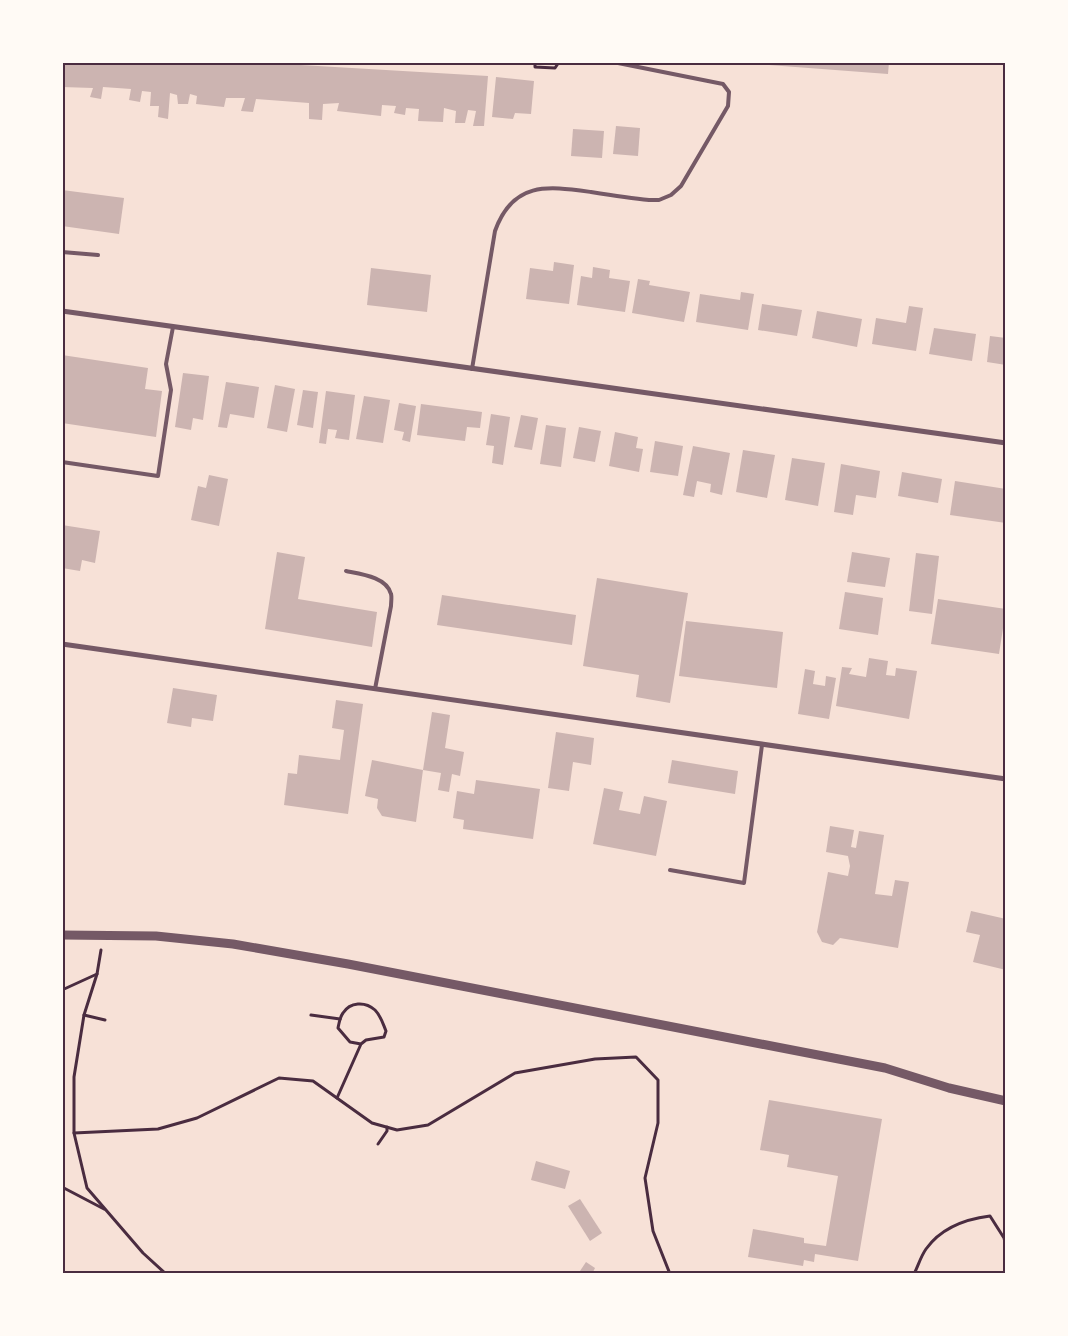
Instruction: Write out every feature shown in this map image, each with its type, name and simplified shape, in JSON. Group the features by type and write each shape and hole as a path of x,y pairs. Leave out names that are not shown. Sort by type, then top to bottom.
{"street":[{"path":"62,311 1006,443"},
{"path":"62,644 1006,779"},
{"path":"62,935 156,936 214,942 348,964 885,1068 949,1088 1006,1101"}],"lane":[{"path":"472,369 495,231 501,215 510,203 522,194 538,189 556,187 649,200 659,200 671,195 682,186 728,106 729,92 723,84 613,62"},
{"path":"62,252 98,255"},
{"path":"62,462 158,476 171,390 166,364 173,327"},
{"path":"346,571 375,578 386,584 391,593 391,606 376,689"},
{"path":"670,870 744,883 762,745"}],"path":[{"path":"535,62 535,67 555,68 558,62"},
{"path":"103,935 97,974 84,1015 74,1078 74,1132 88,1188 144,1254 166,1274"},
{"path":"62,990 97,974"},
{"path":"337,1098 361,1044 366,1040 384,1037 386,1031 382,1020 374,1009 358,1003 349,1006 342,1014 338,1028 350,1042 361,1044"},
{"path":"84,1015 105,1020"},
{"path":"311,1015 340,1019"},
{"path":"74,1132 158,1129 198,1118 279,1078 313,1081 372,1123 397,1130 428,1125 515,1073 595,1059 636,1057 658,1080 658,1123 645,1178 653,1231 670,1274"},
{"path":"378,1144 387,1132 387,1127"},
{"path":"62,1187 106,1210"},
{"path":"914,1274 926,1249 947,1229 973,1218 990,1216 1004,1238 1006,1248"}],"building":[{"path":"62,62 249,62 488,76 484,126 473,126 476,111 468,110 465,123 455,123 456,111 444,108 443,122 418,121 419,109 406,108 405,115 394,113 396,106 382,105 381,116 337,111 339,103 323,104 322,120 309,119 309,103 256,99 253,112 241,111 245,98 226,98 224,107 196,104 197,96 190,94 188,104 178,104 177,95 170,93 168,119 158,117 159,106 150,106 151,92 142,91 140,102 129,100 131,89 103,87 101,99 90,97 93,88 62,87"},
{"path":"769,62 889,62 888,74 769,65"},
{"path":"496,77 534,81 531,114 515,113 513,119 492,117"},
{"path":"616,126 640,128 638,156 613,154"},
{"path":"573,129 604,131 602,158 571,156"},
{"path":"62,190 124,198 119,234 62,226"},
{"path":"554,262 574,265 569,304 526,299 530,268 553,271"},
{"path":"593,267 610,270 609,278 630,281 625,312 577,305 581,276 592,278"},
{"path":"371,268 431,275 427,312 367,305"},
{"path":"638,279 650,281 649,285 690,292 684,322 632,313"},
{"path":"741,292 754,294 748,330 696,322 700,294 740,300"},
{"path":"762,304 802,310 797,336 758,330"},
{"path":"909,306 923,308 916,351 872,344 876,318 906,323"},
{"path":"817,311 862,319 857,347 812,338"},
{"path":"934,328 976,334 972,361 929,354"},
{"path":"990,336 1006,338 1006,365 987,362"},
{"path":"62,355 148,368 145,389 162,391 156,437 62,423"},
{"path":"183,373 209,376 203,420 193,418 191,430 175,427"},
{"path":"226,382 259,387 254,418 230,414 227,428 218,427"},
{"path":"275,385 295,389 287,432 267,428"},
{"path":"303,390 318,392 313,428 297,425"},
{"path":"326,391 355,395 349,440 335,438 337,430 328,429 326,444 319,443"},
{"path":"364,396 390,400 383,443 356,439"},
{"path":"399,403 416,406 410,442 402,440 404,432 394,430"},
{"path":"421,404 482,412 480,428 467,427 465,441 417,435"},
{"path":"491,414 510,417 503,465 492,463 494,446 486,445"},
{"path":"521,415 538,418 532,450 514,447"},
{"path":"546,425 566,428 561,467 540,464"},
{"path":"579,427 601,431 595,462 573,458"},
{"path":"615,432 638,437 636,448 643,449 639,472 609,466"},
{"path":"655,441 683,446 678,476 650,472"},
{"path":"693,446 730,453 722,495 710,492 711,484 697,481 694,497 683,495"},
{"path":"743,450 775,455 767,498 736,492"},
{"path":"792,458 825,463 818,506 785,500"},
{"path":"841,464 880,471 876,498 856,495 853,515 834,512"},
{"path":"902,472 942,479 938,503 898,496"},
{"path":"209,475 228,479 219,526 191,520 198,486 206,488"},
{"path":"955,481 1006,489 1006,523 950,515"},
{"path":"62,525 100,531 95,563 82,560 80,571 62,568"},
{"path":"277,552 305,557 298,599 377,612 372,647 265,629"},
{"path":"852,552 890,558 885,587 847,582"},
{"path":"916,553 939,556 932,614 909,611"},
{"path":"597,578 688,593 670,703 636,697 639,675 583,666"},
{"path":"845,592 883,598 878,635 839,629"},
{"path":"442,595 576,615 572,645 437,625"},
{"path":"938,599 1006,609 999,654 931,644"},
{"path":"686,621 783,632 777,688 679,676"},
{"path":"869,658 888,661 886,675 895,676 896,668 917,671 909,719 836,706 842,667 852,668 849,674 866,677"},
{"path":"805,669 815,671 813,684 825,686 826,676 836,678 829,719 798,714"},
{"path":"173,688 217,695 213,721 192,718 191,727 167,723"},
{"path":"336,700 363,704 348,814 284,805 288,773 297,774 299,755 340,760 344,730 332,728"},
{"path":"432,712 450,715 445,748 464,752 460,776 452,774 449,792 438,790 441,773 423,770"},
{"path":"556,732 594,738 591,765 573,762 569,791 548,788"},
{"path":"372,760 423,770 416,822 382,816 377,808 378,799 365,796"},
{"path":"672,760 738,771 735,794 668,783"},
{"path":"476,780 540,789 533,839 463,829 464,820 453,818 457,791 474,794"},
{"path":"604,788 623,792 619,810 640,814 644,796 667,801 656,856 593,844"},
{"path":"830,826 854,830 851,847 856,848 859,831 884,835 875,894 892,896 895,880 909,882 898,948 840,938 833,945 822,942 817,932 828,872 848,876 850,866 848,856 826,852"},
{"path":"971,911 1006,919 1006,970 973,962 980,935 966,932"},
{"path":"769,1100 882,1119 858,1261 815,1254 814,1262 804,1260 803,1266 748,1257 753,1229 804,1238 804,1243 826,1246 838,1176 787,1167 789,1155 760,1150"},
{"path":"536,1161 570,1171 565,1189 531,1180"},
{"path":"580,1199 602,1233 590,1241 568,1206"},
{"path":"586,1262 595,1268 592,1274 578,1274"}]}
